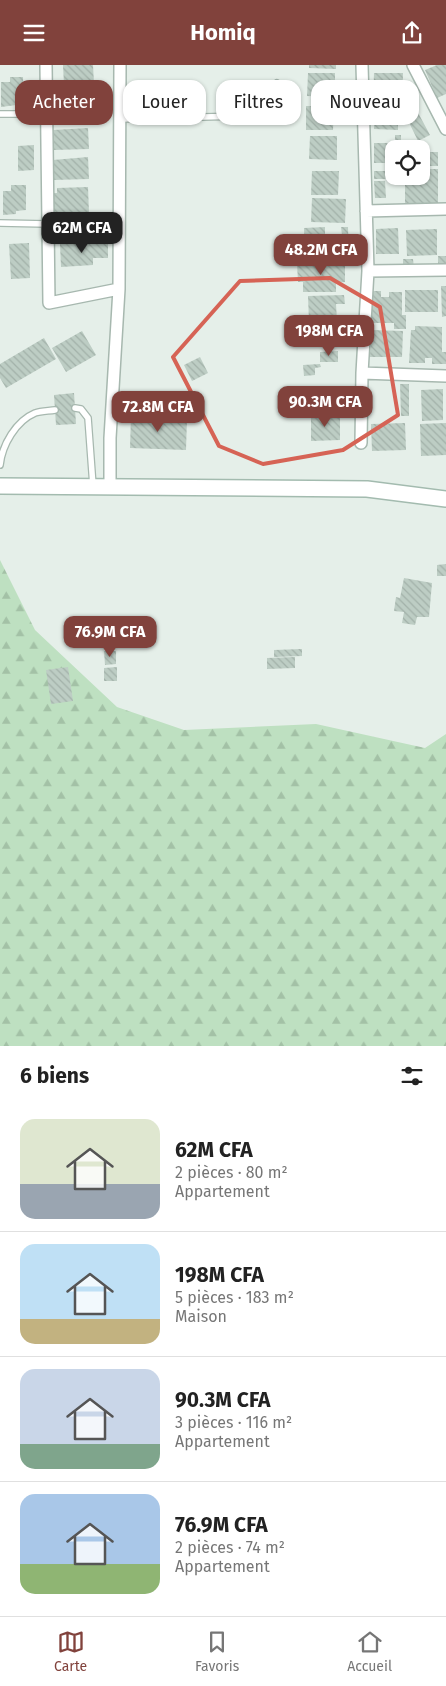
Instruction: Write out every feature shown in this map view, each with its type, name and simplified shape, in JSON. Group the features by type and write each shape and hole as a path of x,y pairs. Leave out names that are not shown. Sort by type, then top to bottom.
{"main road":[{"path":"0,486 366,489 446,499"}],"street":[{"path":"46,65 46,80"},
{"path":"110,488 110,438 119,289 120,65"},
{"path":"361,443 362,373 368,271 362,65"},
{"path":"413,65 446,129"},
{"path":"46,125 49,303 119,289"},
{"path":"366,211 446,209"},
{"path":"368,271 446,270"},
{"path":"362,373 446,376"}],"lane":[{"path":"0,114 15,114"},
{"path":"119,119 216,117"},
{"path":"0,223 47,223"},
{"path":"75,407 81,409 88,418 94,488"},
{"path":"0,465 1,454 18,426 35,413 55,410"}],"highlighted area":[{"path":"330,278 380,307 398,415 343,450 263,464 219,446 173,357 240,281"}],"green space":[{"path":"0,560 35,630 117,707 184,730 316,724 425,748 446,734 446,1046 0,1046"}],"building":[{"path":"63,65 93,65 94,80 64,80"},
{"path":"309,65 336,65 336,69 309,68"},
{"path":"437,65 446,65 446,94 437,98 425,70"},
{"path":"308,73 335,73 335,80 311,80 311,96 307,96"},
{"path":"374,73 403,73 403,80 374,80"},
{"path":"10,77 23,77 23,80 15,80 15,105 1,107 1,82 10,82"},
{"path":"306,106 311,106 311,125 333,125 333,130 306,130"},
{"path":"419,114 430,135 418,140 410,125 419,125"},
{"path":"374,125 398,125 398,130 374,129"},
{"path":"88,128 89,149 54,150 53,130"},
{"path":"395,135 401,135 401,140 395,140"},
{"path":"310,136 337,136 337,160 309,159"},
{"path":"374,143 385,143 385,163 374,163"},
{"path":"34,145 34,170 18,171 18,146"},
{"path":"430,152 438,152 438,166 430,166"},
{"path":"88,157 89,179 54,180 53,160"},
{"path":"430,169 438,169 438,205 405,205 405,185 430,185"},
{"path":"312,171 339,171 338,195 311,195"},
{"path":"374,171 385,171 385,179 374,179"},
{"path":"374,181 385,181 386,198 375,198"},
{"path":"11,185 26,185 26,210 16,211 16,214 3,215 3,191 11,191"},
{"path":"88,187 89,213 54,214 53,193 57,193 57,188"},
{"path":"312,198 346,199 345,223 311,222"},
{"path":"99,218 100,239 65,241 64,221"},
{"path":"325,227 325,235 342,235 341,227 348,227 349,257 305,257 304,228"},
{"path":"398,228 399,254 376,254 376,229"},
{"path":"437,229 437,255 407,256 406,230"},
{"path":"108,242 108,258 93,258 93,265 61,267 60,244"},
{"path":"29,243 30,278 11,279 9,244"},
{"path":"438,256 446,256 446,270 438,270"},
{"path":"403,259 413,259 414,269 403,269"},
{"path":"345,262 345,282 336,283 336,292 303,292 303,282 298,282 297,263"},
{"path":"441,286 446,286 446,316 442,317"},
{"path":"405,290 438,290 438,312 405,312"},
{"path":"369,291 381,291 381,297 389,297 389,292 402,292 402,315 406,315 406,329 394,329 394,323 370,323"},
{"path":"344,295 345,304 336,304 337,321 340,321 341,346 310,347 308,296"},
{"path":"415,326 442,327 442,352 446,352 446,364 432,364 432,358 425,358 425,363 409,363 411,330 415,330"},
{"path":"371,330 403,331 402,357 370,357"},
{"path":"82,331 96,355 66,372 52,348"},
{"path":"44,338 56,359 6,388 0,378 0,364"},
{"path":"338,351 338,362 320,362 320,352"},
{"path":"200,357 208,373 192,381 184,365"},
{"path":"320,364 321,367 315,368 315,375 304,376 303,365"},
{"path":"400,384 409,384 409,416 401,416"},
{"path":"443,389 443,420 422,421 421,390"},
{"path":"74,393 76,424 56,425 54,395"},
{"path":"311,415 340,415 340,440 311,441"},
{"path":"131,416 187,419 186,450 130,448"},
{"path":"405,423 406,450 372,451 371,424"},
{"path":"446,423 446,455 421,456 420,424"},
{"path":"446,564 446,576 437,576 437,565"},
{"path":"404,578 432,583 429,617 417,617 415,625 402,623 404,612 394,611 396,597 400,598"},
{"path":"302,649 302,656 274,657 274,650"},
{"path":"104,651 116,651 116,664 105,665"},
{"path":"295,657 295,668 267,669 267,658"},
{"path":"68,667 73,701 51,704 46,670"},
{"path":"117,667 117,681 104,681 104,668"}]}
